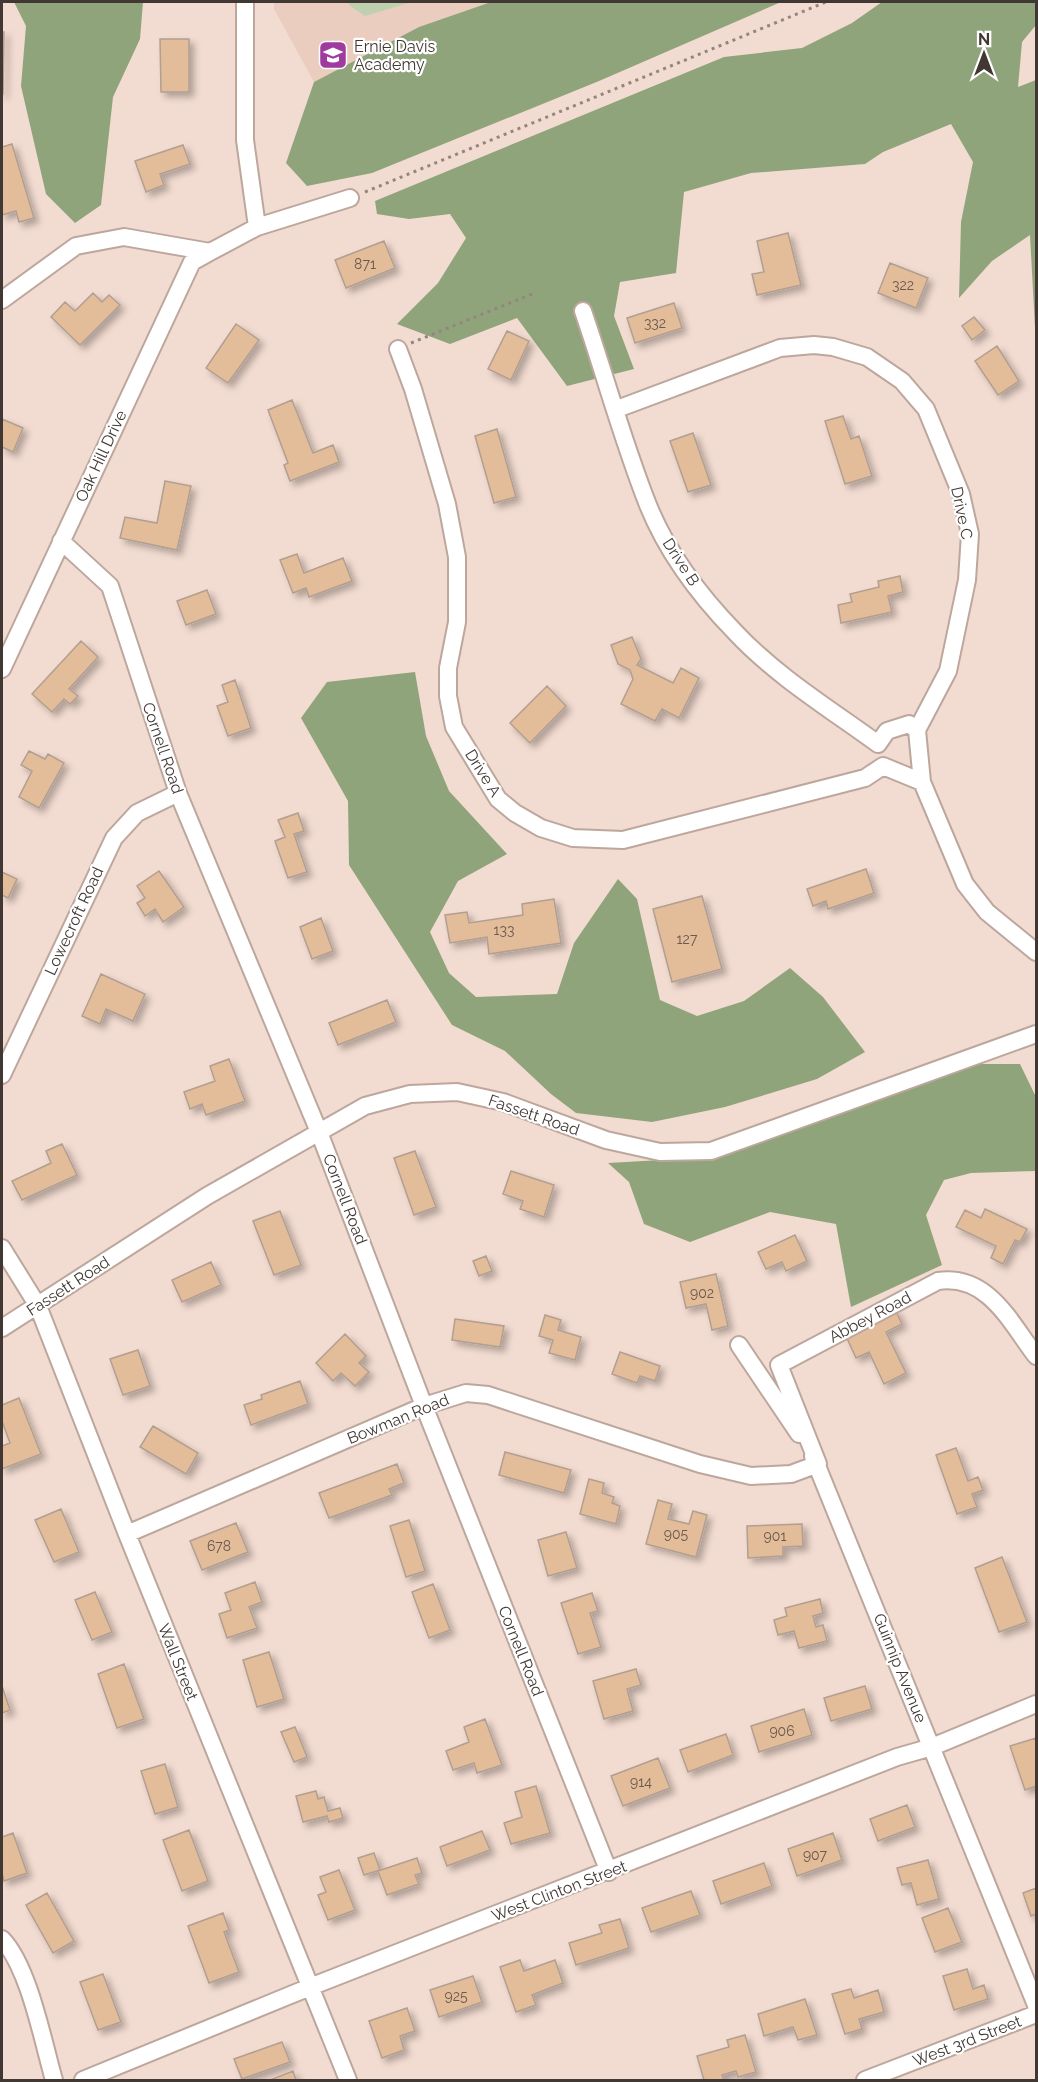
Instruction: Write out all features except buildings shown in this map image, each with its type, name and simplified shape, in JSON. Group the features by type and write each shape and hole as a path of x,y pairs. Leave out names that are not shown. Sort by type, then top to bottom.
{"street":[{"path":"245,2 245,140 257,227"},
{"name":"Oak Hill Drive","path":"2,669 192,262 257,227 350,198"},
{"path":"2,300 76,246 124,237 210,252"},
{"name":"Drive B","path":"583,311 648,506 665,539 706,601 736,634 781,674 878,744"},
{"name":"Drive C","path":"616,409 780,348 796,345 833,347 858,354 885,367 902,381 926,409 961,494 970,534 967,580 948,671 917,730"},
{"name":"Drive A","path":"398,349 413,389 447,504 457,557 457,622 448,668 448,696 454,727 498,799 515,813 541,828 573,838 623,840 865,778 883,766"},
{"name":"Cornell Road","path":"61,541 110,586 178,793 319,1132 424,1406 609,1872"},
{"path":"922,782 883,766 878,744 887,731 909,724 917,730 922,782 966,884 987,912 1036,952"},
{"name":"Lowecroft Road","path":"2,1076 114,838 137,813 178,793"},
{"name":"Fassett Road","path":"2,1328 207,1196 365,1106 410,1095 457,1092 503,1102 606,1140 660,1152 711,1151 771,1132 1036,1035"},
{"name":"Wall Street","path":"2,1248 38,1306 127,1534 348,2080"},
{"name":"Abbey Road","path":"818,1464 779,1365 938,1281 963,1281 987,1292 1036,1356"},
{"name":"Guinnip Avenue","path":"739,1345 818,1464 1036,2005"},
{"name":"Bowman Road","path":"127,1534 424,1406 466,1393 488,1395 700,1464 751,1476 791,1474 818,1464"},
{"name":"West Clinton Street","path":"83,2080 310,1988 897,1757 932,1747 1036,1704"},
{"path":"2,1939 9,1946 32,2000 54,2080"},
{"name":"West 3rd Street","path":"865,2080 1036,2014"}],"path":[{"path":"350,198 826,2"},
{"path":"398,349 532,294"}],"shaded area":[{"name":"Ernie Davis Academy","path":"274,2 491,2 419,27 314,82 274,9"}],"green space":[{"path":"14,2 143,2 140,39 113,97 101,205 75,223 46,194 21,86 26,26"},
{"path":"348,2 412,2 365,16"},
{"path":"491,2 781,2 599,81 372,173 307,186 286,163 314,82 419,27"},
{"path":"882,2 1036,2 1036,25 1022,42 1018,87 1036,80 1036,346 1030,235 992,261 959,298 961,222 973,162 951,124 883,152 865,164 751,173 684,192 676,273 620,282 614,316 634,369 567,386 517,318 450,344 397,324 438,283 466,238 450,214 409,219 377,214 375,201 724,57 802,48 852,23"},
{"path":"415,672 426,736 449,791 507,854 458,881 430,932 449,973 476,997 557,994 574,943 618,879 637,899 660,1000 697,1016 744,1001 790,968 823,997 865,1052 817,1079 725,1107 652,1122 576,1113 551,1094 505,1051 452,1025 349,865 348,801 301,718 327,682"},
{"path":"971,1064 1020,1064 1036,1097 1036,1171 971,1173 944,1180 926,1215 942,1265 851,1307 836,1224 770,1212 690,1242 644,1224 629,1182 608,1163 715,1157"}],"place":[{"name":"Ernie Davis Academy","path":"333,55"}]}
